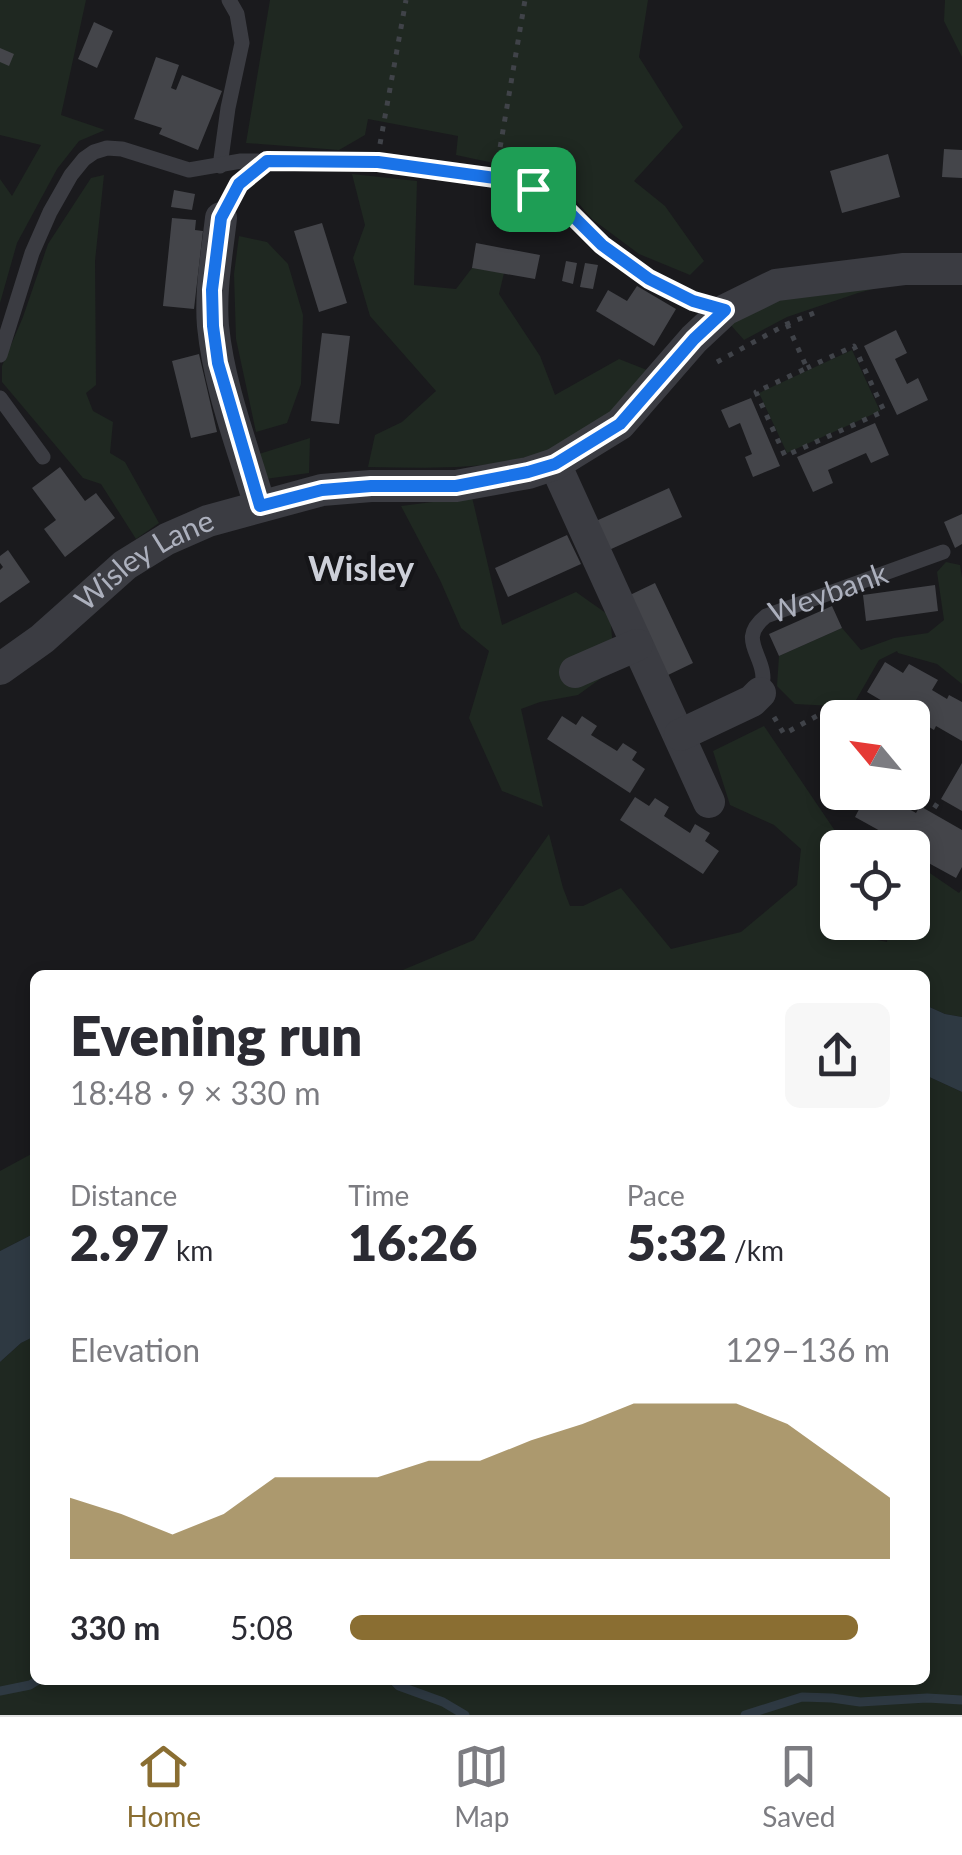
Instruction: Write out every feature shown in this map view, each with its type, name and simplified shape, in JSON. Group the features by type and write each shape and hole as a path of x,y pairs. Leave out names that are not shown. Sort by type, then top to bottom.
{"street":[{"path":"221,218 212,290 218,363 260,506"},
{"name":"Wisley Lane","path":"0,670 146,550 208,521 322,490 456,486 555,464 620,424 694,339 725,310 776,285 904,269 962,269"},
{"path":"555,464 709,802"},
{"path":"575,672 637,645"},
{"path":"680,735 752,701 760,693"}],"lane":[{"path":"220,166 242,43 237,14 229,0"},
{"path":"0,355 40,233 71,175 84,159 107,148 189,170 254,161 378,162 495,178 533,189 563,206 602,245 649,279 693,301 725,310"},
{"path":"0,398 44,458"},
{"name":"Weybank","path":"760,693 765,680 752,638 754,628 766,616 943,552"}],"path":[{"path":"378,162 406,0"},
{"path":"495,178 525,0"},
{"path":"710,366 818,311"},
{"path":"787,324 807,368"},
{"path":"854,346 884,411 785,456 756,392 807,368 854,346"},
{"path":"760,693 784,734 820,714"},
{"path":"930,802 942,810"}],"shaded area":[{"path":"0,0 86,0 61,115 105,130 79,141 57,169 17,243 0,303 0,179 12,196 41,145 0,135"},
{"path":"270,0 648,0 639,57 683,127 634,181 665,206 704,261 690,275 639,254 592,219 555,176 456,155 458,136 368,119 365,135 339,150 246,143"},
{"path":"945,0 962,0 962,57 944,21"},
{"path":"352,174 417,181 414,285 456,289 472,268 504,273 499,294 540,356 555,395 619,359 652,372 602,419 568,441 541,452 486,465 368,467 375,435 402,422 436,391 370,316 353,258 365,225"},
{"path":"104,175 95,261 96,385 86,393 93,411 113,422 110,453 125,462 159,523 136,539 101,484 83,478 2,382 2,366 48,244 91,178"},
{"path":"239,236 267,242 288,264 303,315 301,384 287,423 256,432 236,339 234,274"},
{"path":"911,279 787,317 744,340 729,323 766,302"},
{"path":"852,350 880,411 787,453 759,393"},
{"path":"310,438 309,473 265,479 259,454"},
{"path":"472,497 502,625 576,592 610,616 615,668 578,695 521,709 543,807 502,791 469,718 489,651 461,628 401,506"},
{"path":"946,562 960,565 962,684 937,664 897,651 879,660 856,700 795,704 777,686 779,656 842,628 861,650 894,638 928,633 944,620 937,572"},
{"path":"764,726 834,830 820,830 820,940 930,940 930,873 959,893 962,889 962,1017 930,1007 930,970 403,970 474,940 549,834 570,906 583,906 621,888 671,949 741,932 797,885 801,849 774,825 730,805 713,751"},
{"path":"930,1007 962,1017 962,1092 930,1077"},
{"path":"930,1077 962,1092 962,1715 0,1715 0,1362 30,1338 30,1685 930,1685"},
{"path":"30,1155 30,1236 0,1251 0,1171"},
{"path":"30,1236 30,1338 0,1362 0,1251"}],"building":[{"path":"94,22 113,31 97,68 78,59"},
{"path":"0,48 14,54 9,66 0,62"},
{"path":"156,57 179,65 171,88 176,90 182,75 222,91 198,150 159,134 162,128 134,119"},
{"path":"944,149 962,150 962,178 942,177"},
{"path":"888,154 900,197 842,213 830,171"},
{"path":"174,190 195,194 192,210 171,207"},
{"path":"172,218 196,220 195,230 203,231 194,309 163,306"},
{"path":"322,223 347,303 319,312 294,231"},
{"path":"476,243 540,255 535,279 472,268"},
{"path":"566,261 577,263 573,284 562,281"},
{"path":"585,263 598,265 593,289 580,287"},
{"path":"637,286 676,309 654,346 596,311 608,290 627,301"},
{"path":"896,330 907,353 895,359 907,384 918,378 928,400 897,415 864,346"},
{"path":"322,333 350,336 339,424 311,421"},
{"path":"199,354 217,432 191,438 172,361"},
{"path":"751,398 780,466 753,477 745,457 752,454 740,423 729,428 721,410"},
{"path":"875,423 889,455 871,463 866,453 828,470 833,483 813,492 797,457"},
{"path":"60,467 85,501 96,493 115,518 65,557 44,529 56,520 32,488"},
{"path":"669,488 682,517 609,550 596,521"},
{"path":"962,514 962,544 955,548 944,522"},
{"path":"567,535 581,564 508,597 495,568"},
{"path":"8,550 30,582 0,603 0,556"},
{"path":"655,583 693,663 668,675 630,595"},
{"path":"935,585 938,611 866,621 863,595"},
{"path":"832,606 842,628 779,656 769,634"},
{"path":"885,662 903,673 909,664 938,680 932,690 962,702 962,741 936,726 934,730 930,728 930,700 881,700 867,692"},
{"path":"562,716 576,725 582,716 597,726 591,735 617,751 623,743 637,752 632,760 645,769 630,793 547,739"},
{"path":"962,763 962,811 941,799"},
{"path":"635,797 649,806 655,798 669,807 664,816 690,833 695,824 710,833 705,841 719,851 703,874 620,820"},
{"path":"859,810 927,810 962,830 962,867 956,878 930,864 930,830 878,830 855,817"}],"waterway":[{"path":"0,1691 30,1685"},
{"path":"398,1685 465,1715"},
{"path":"745,1715 802,1697 860,1702 962,1700"}],"district":[{"name":"Wisley","path":"361,569"}],"route":[{"path":"267,161 378,162 495,178 533,189 563,206 602,245 649,279 693,301 725,310 694,339 620,424 555,464 456,486 322,490 260,506 218,363 213,326 212,290 221,218 239,184 267,161"}]}
